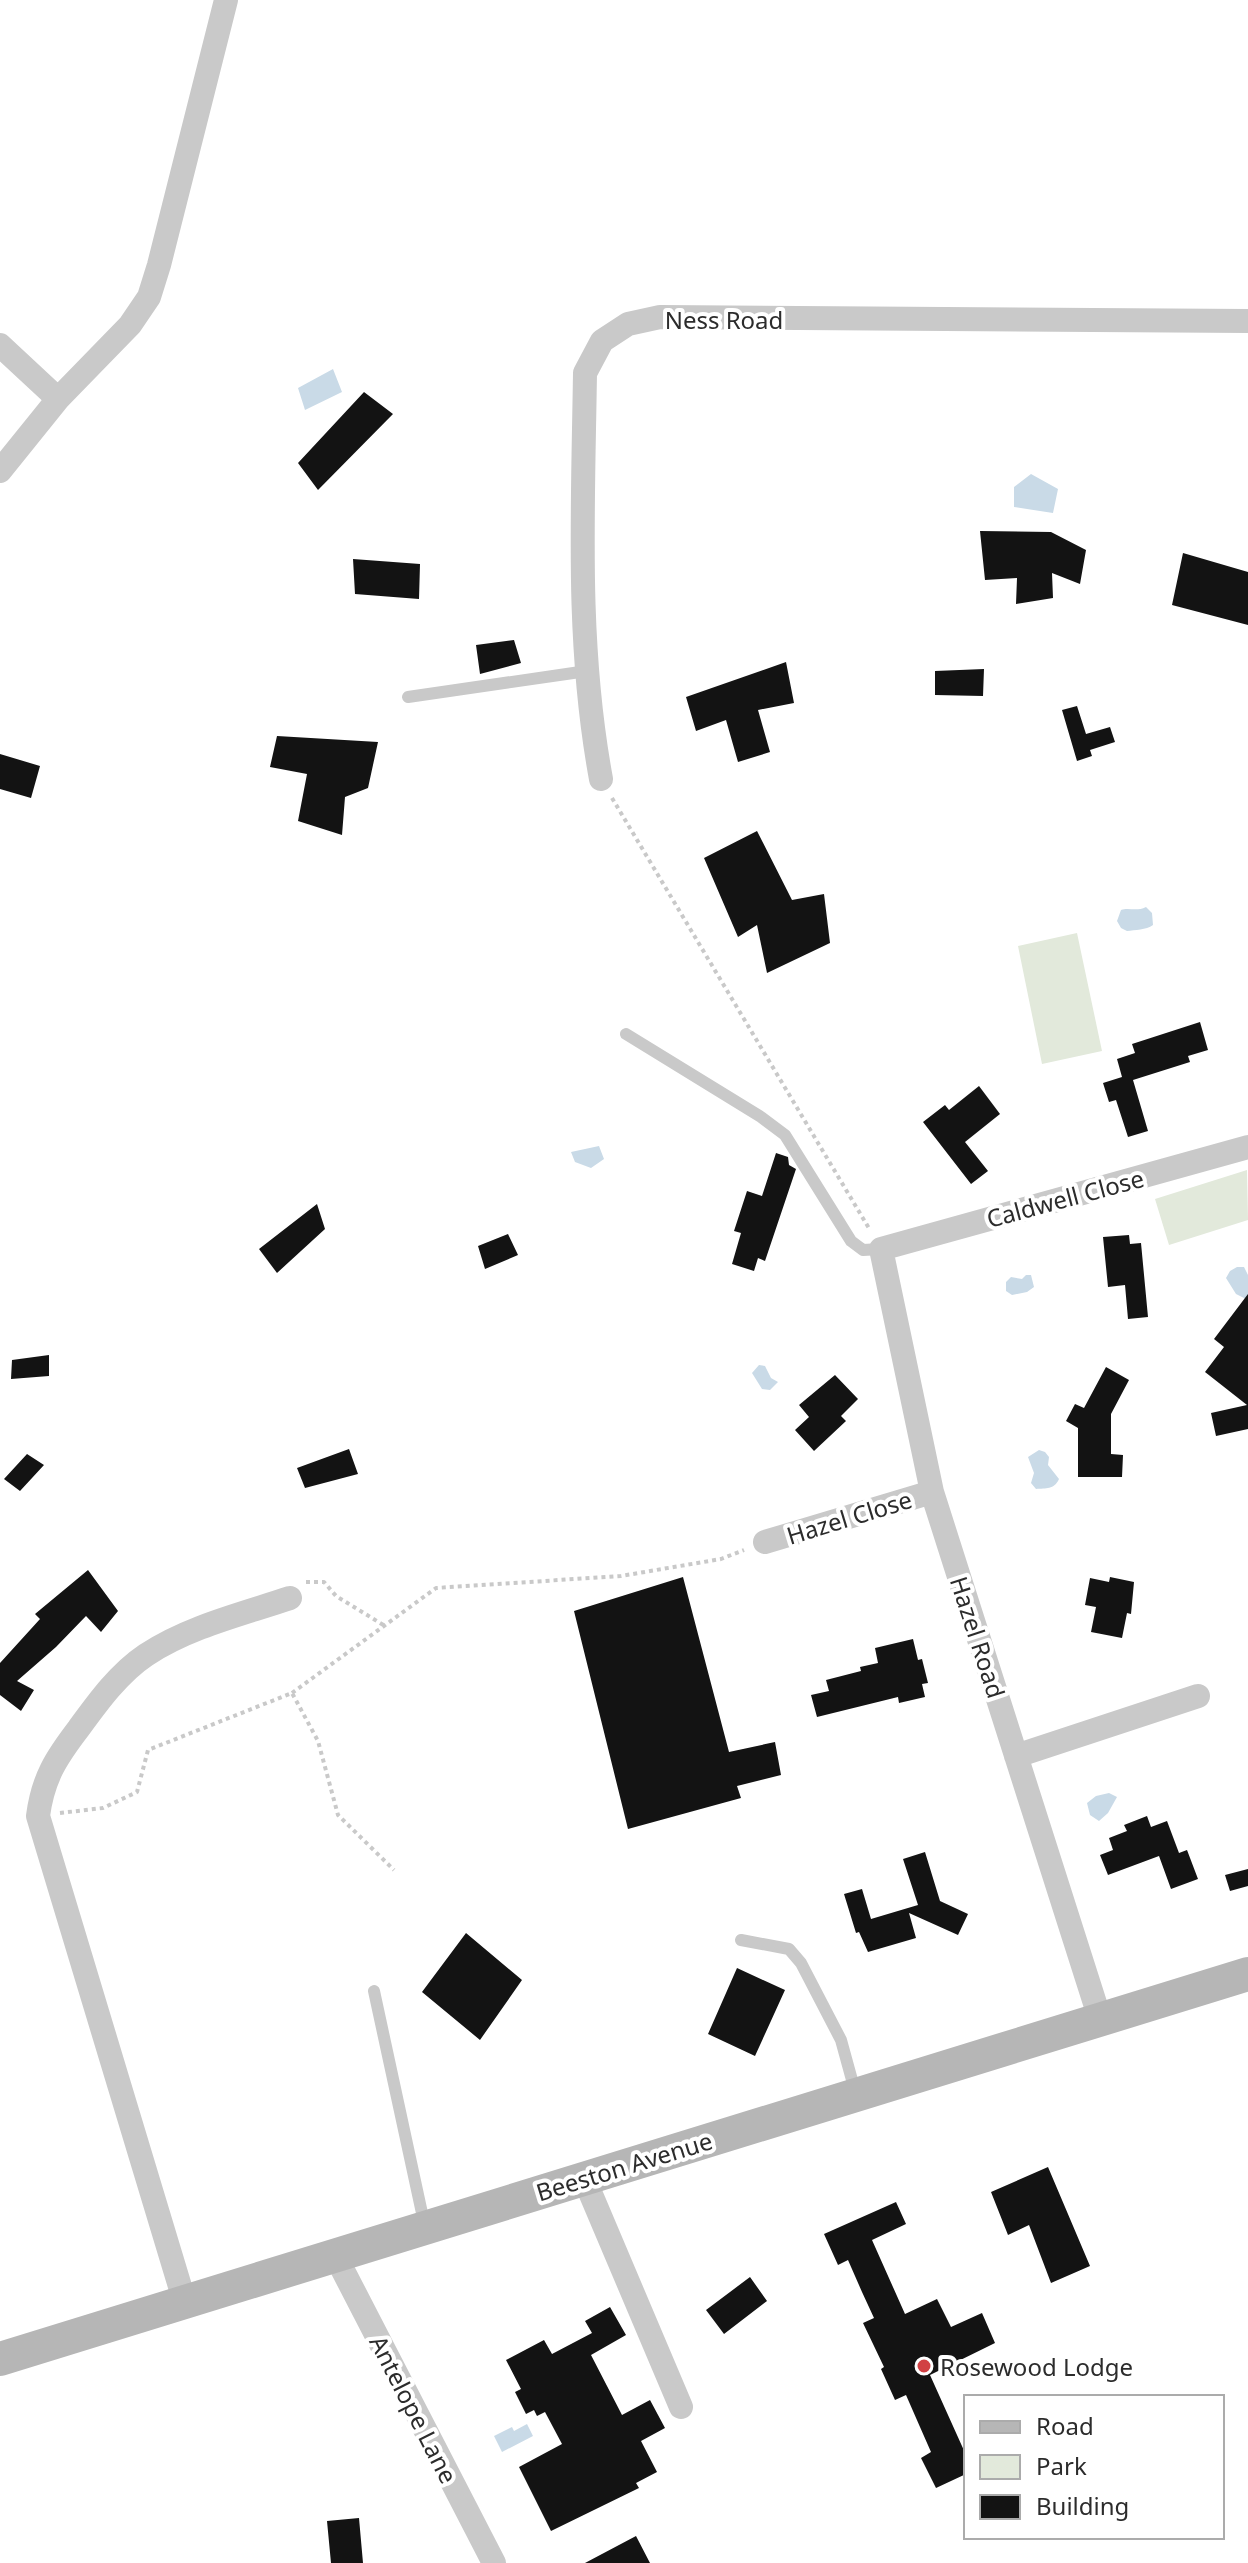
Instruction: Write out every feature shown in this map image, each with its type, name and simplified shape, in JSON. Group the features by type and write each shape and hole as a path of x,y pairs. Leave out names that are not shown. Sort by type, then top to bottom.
{"street":[{"path":"0,471 58,399 130,325 149,297 226,0"},
{"name":"Ness Road","path":"601,779 590,723 581,595 585,373 602,341 628,324 660,317 1248,321"},
{"path":"0,345 58,399"},
{"name":"Caldwell Close","path":"881,1249 1248,1147"},
{"name":"Hazel Road","path":"881,1249 932,1492 1100,2019"},
{"name":"Hazel Close","path":"765,1542 932,1492"},
{"path":"185,2303 38,1816 42,1790 55,1759 115,1682 135,1664 192,1631 290,1598"},
{"path":"1016,1756 1198,1696"},
{"name":"Beeston Avenue","path":"0,2359 1248,1974"},
{"path":"584,2178 681,2407"},
{"name":"Antelope Lane","path":"335,2255 494,2563"}],"lane":[{"path":"408,697 587,671"},
{"path":"626,1034 785,1135 851,1241 863,1250 881,1249"},
{"path":"741,1940 789,1949 801,1963 841,2040 856,2094"},
{"path":"374,1991 425,2227"}],"path":[{"path":"601,779 881,1249"},
{"path":"38,1816 103,1808 137,1792 148,1750 292,1693 436,1588 621,1576 721,1559 765,1542"},
{"path":"290,1598 307,1581 324,1582 336,1596 385,1626"},
{"path":"292,1693 318,1741 338,1815 394,1870"}],"green space":[{"path":"1077,933 1102,1051 1042,1064 1018,946"},
{"path":"1247,1170 1248,1220 1169,1245 1155,1199"}],"water":[{"path":"333,369 342,392 305,410 298,388"},
{"path":"1031,474 1058,489 1053,513 1014,507 1014,487"},
{"path":"1146,907 1152,913 1153,925 1127,931 1121,928 1117,921 1121,910"},
{"path":"599,1146 604,1159 591,1168 575,1162 571,1152"},
{"path":"1237,1267 1244,1267 1248,1275 1248,1303 1236,1294 1226,1278"},
{"path":"1031,1275 1034,1287 1012,1295 1006,1291 1006,1282 1011,1277 1022,1279"},
{"path":"759,1365 765,1366 771,1378 778,1382 770,1390 762,1389 752,1373"},
{"path":"1039,1450 1049,1457 1048,1465 1059,1479 1049,1488 1036,1489 1031,1483 1034,1473 1028,1457"},
{"path":"1109,1793 1117,1797 1099,1821 1090,1815 1087,1803 1096,1796"},
{"path":"527,2424 533,2436 502,2452 494,2436"}],"building":[{"path":"364,392 393,414 318,490 298,463"},
{"path":"980,531 1051,532 1086,550 1080,584 1052,573 1053,598 1016,604 1017,578 985,580"},
{"path":"1183,553 1248,572 1248,625 1172,605"},
{"path":"353,559 420,564 419,599 355,594"},
{"path":"514,640 521,663 480,674 476,645"},
{"path":"786,662 794,703 758,710 770,752 738,762 726,720 696,731 686,697"},
{"path":"984,669 983,696 935,695 935,671"},
{"path":"1077,706 1086,734 1110,727 1115,742 1090,750 1092,756 1077,761 1062,710"},
{"path":"277,736 378,742 368,788 345,797 342,835 298,821 307,774 270,767"},
{"path":"0,754 40,766 31,798 0,789"},
{"path":"757,831 792,900 824,894 830,943 767,973 757,925 738,937 704,858"},
{"path":"1200,1022 1208,1050 1188,1056 1190,1062 1133,1080 1148,1131 1128,1137 1116,1100 1109,1102 1103,1083 1122,1077 1117,1059 1135,1053 1132,1044"},
{"path":"979,1086 1000,1114 965,1142 988,1171 971,1184 923,1122 945,1105 949,1110"},
{"path":"776,1153 788,1157 789,1165 796,1169 765,1261 758,1258 754,1271 732,1264 741,1233 734,1231 747,1191 762,1196"},
{"path":"317,1204 325,1229 277,1273 259,1249"},
{"path":"508,1234 518,1255 485,1269 478,1246"},
{"path":"1129,1235 1130,1244 1141,1243 1148,1317 1128,1319 1125,1285 1108,1287 1103,1237"},
{"path":"1248,1294 1248,1429 1216,1436 1211,1413 1247,1405 1205,1372 1224,1347 1214,1339"},
{"path":"49,1355 49,1376 11,1379 12,1360"},
{"path":"1106,1367 1129,1380 1111,1414 1111,1454 1123,1455 1122,1477 1078,1477 1078,1428 1066,1421 1075,1404 1084,1408"},
{"path":"835,1375 858,1399 841,1416 846,1421 814,1451 795,1430 809,1417 799,1405"},
{"path":"349,1449 358,1474 305,1488 297,1468"},
{"path":"27,1454 44,1465 20,1491 4,1479"},
{"path":"88,1570 118,1611 101,1632 86,1616 17,1681 34,1690 21,1711 0,1695 0,1663 40,1619 35,1614"},
{"path":"683,1577 729,1752 775,1742 781,1775 737,1786 741,1798 628,1829 574,1611"},
{"path":"1110,1577 1134,1582 1131,1614 1127,1613 1122,1638 1091,1632 1096,1607 1085,1605 1090,1578 1109,1582"},
{"path":"913,1639 928,1683 922,1684 925,1697 899,1703 898,1697 817,1717 811,1695 829,1691 826,1680 878,1663 875,1648"},
{"path":"1147,1816 1151,1827 1167,1821 1179,1853 1187,1850 1198,1879 1171,1889 1159,1856 1108,1875 1100,1855 1113,1850 1109,1838 1127,1831 1124,1825"},
{"path":"925,1852 940,1901 968,1914 958,1935 909,1913 916,1938 868,1952 859,1932 856,1933 844,1894 862,1889 871,1919 918,1905 903,1859"},
{"path":"1248,1869 1248,1886 1230,1891 1225,1875"},
{"path":"466,1933 522,1980 480,2040 422,1992"},
{"path":"737,1968 785,1990 755,2056 708,2034"},
{"path":"1048,2167 1090,2266 1051,2283 1029,2225 1008,2235 991,2192"},
{"path":"896,2202 906,2224 872,2240 905,2314 937,2299 951,2327 982,2313 995,2343 930,2375 964,2451 964,2475 936,2488 921,2458 931,2452 906,2395 895,2400 881,2369 884,2367 863,2323 874,2318 848,2260 838,2265 824,2234"},
{"path":"750,2277 767,2301 724,2334 706,2310"},
{"path":"610,2307 626,2335 591,2355 622,2415 650,2400 665,2428 641,2441 657,2472 636,2483 639,2488 551,2531 519,2467 562,2444 545,2412 537,2416 534,2410 526,2414 515,2392 521,2389 506,2360 544,2340 552,2354 592,2333 585,2321"},
{"path":"359,2518 363,2563 331,2563 327,2521"},
{"path":"636,2536 650,2563 585,2563"}],"place":[{"name":"Rosewood Lodge","path":"924,2366"}]}
